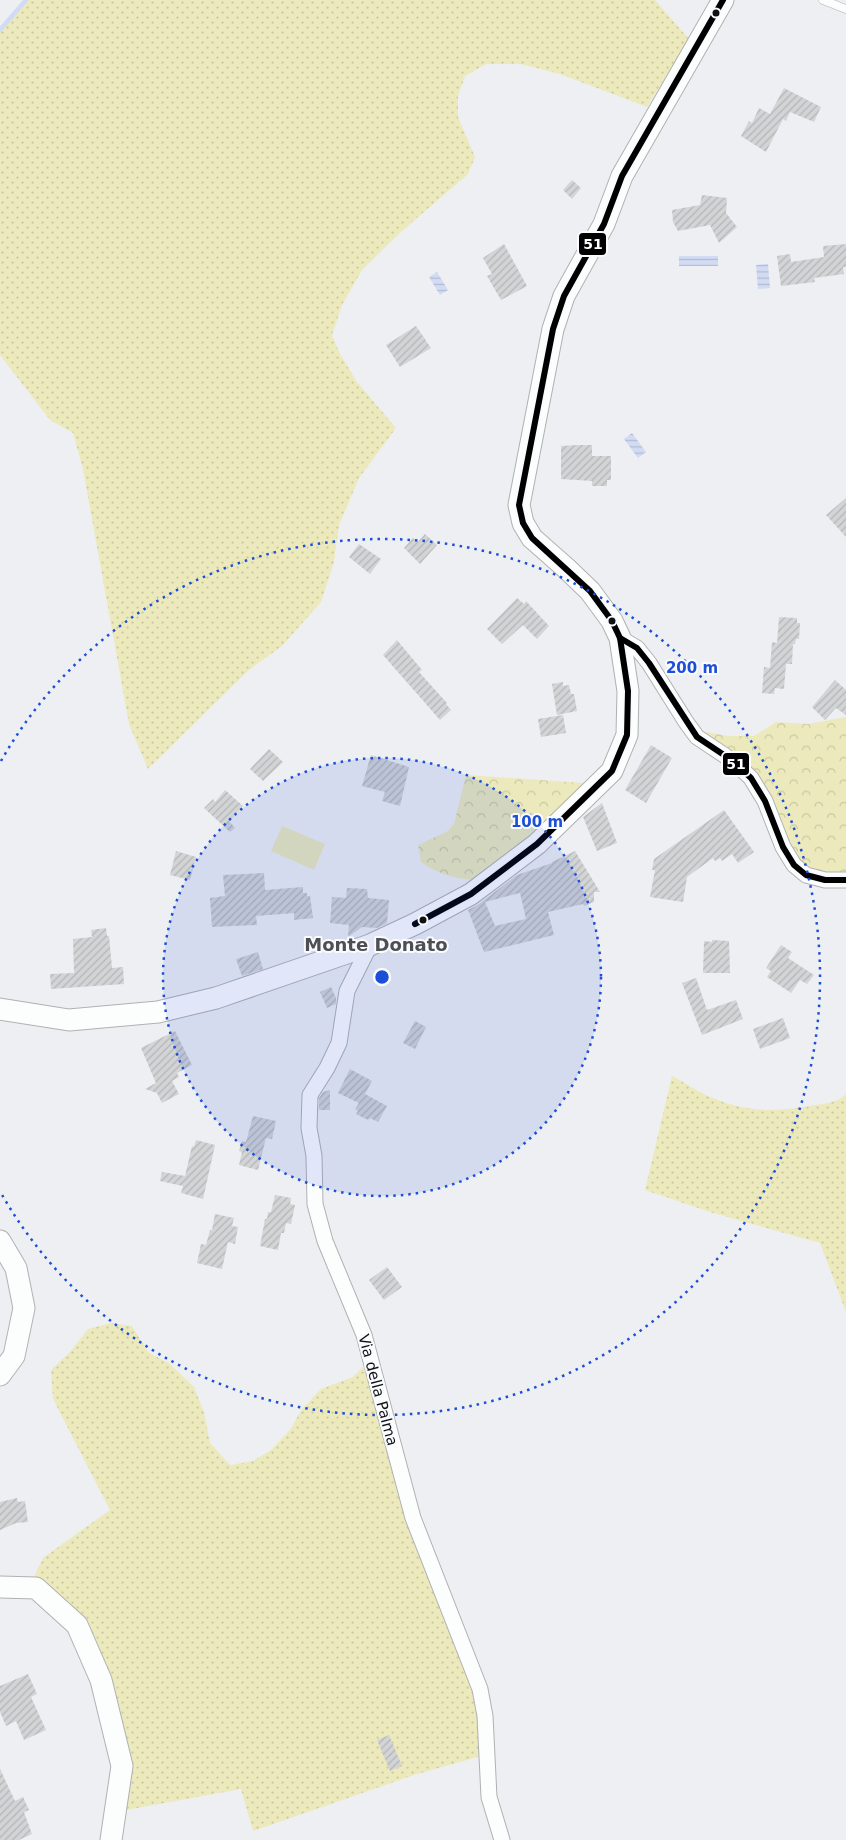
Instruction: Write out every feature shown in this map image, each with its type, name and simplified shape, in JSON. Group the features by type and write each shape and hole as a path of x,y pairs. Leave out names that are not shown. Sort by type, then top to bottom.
{"street":[{"path":"0,1009 69,1020 158,1012 216,998 370,945 415,924 471,894 530,849 612,771 627,735 628,691 620,638 612,621 590,591 532,538 523,522 519,505 553,329 564,296 604,224 622,176 723,0"},
{"path":"620,638 637,648 698,737 733,761 751,778 765,801 783,847 794,865 806,875 825,880 846,880"},
{"name":"Via della Palma","path":"370,945 347,991 339,1043 327,1068 310,1094 309,1128 314,1156 315,1204 325,1241 364,1335 413,1518 480,1689 485,1716 489,1797 502,1840"},
{"path":"0,1241 16,1268 24,1308 14,1356 0,1375"},
{"path":"0,1587 36,1588 77,1625 101,1680 122,1766 111,1840"}],"lane":[{"path":"822,0 846,9"}],"green space":[{"path":"26,0 655,0 689,39 647,107 560,74 521,64 486,64 465,76 458,96 458,117 475,157 468,174 402,231 362,270 342,305 332,335 340,354 357,382 396,428 359,478 339,525 334,562 321,602 282,646 249,670 148,769 129,724 83,469 73,433 50,420 0,355 0,30"},
{"path":"846,717 846,880 806,875 765,801 697,737 702,731 728,736 754,736 776,722 808,724"},
{"path":"466,775 584,783 514,850 471,880 445,874 427,866 421,862 418,845 448,831 454,824"},
{"path":"282,826 325,844 314,870 271,851"},
{"path":"672,1076 698,1091 725,1103 761,1110 797,1108 830,1103 846,1094 846,1312 820,1243 710,1212 645,1190"},
{"path":"111,1323 132,1326 148,1352 170,1364 194,1387 204,1412 210,1443 230,1465 253,1461 271,1450 290,1430 302,1409 321,1389 353,1377 370,1360 473,1680 481,1720 481,1756 414,1775 253,1831 241,1789 115,1812 120,1774 96,1667 33,1579 43,1558 110,1510 53,1399 51,1370 70,1352 88,1329"}],"water":[{"path":"679,256 718,256 718,266 679,266"},
{"path":"768,264 770,288 758,289 756,265"},
{"path":"437,272 448,290 440,295 429,277"},
{"path":"632,433 646,452 638,458 624,439"}],"building":[{"path":"784,88 821,107 814,122 790,112 786,121 783,119 766,152 741,136 749,121 752,123 759,108 770,114"},
{"path":"572,180 581,188 572,199 563,190"},
{"path":"702,195 727,198 726,213 737,227 719,243 710,225 678,231 673,222 672,210 700,205"},
{"path":"504,244 527,286 501,300 487,276 492,274 483,258"},
{"path":"846,244 846,267 843,267 844,274 814,278 815,282 781,286 777,256 790,254 791,262 824,257 823,246"},
{"path":"416,326 431,348 400,367 386,345"},
{"path":"592,445 592,456 611,456 611,480 607,480 607,486 592,486 592,481 561,479 561,446"},
{"path":"846,498 846,537 826,515"},
{"path":"425,534 437,545 420,564 404,548 413,538 418,542"},
{"path":"359,544 381,559 370,574 349,557"},
{"path":"517,598 524,604 526,601 549,626 537,639 523,625 502,644 487,629"},
{"path":"779,617 797,618 797,623 800,623 799,639 796,639 795,644 793,644 792,664 786,664 784,689 775,688 774,694 762,693 764,667 770,668 772,642 777,643"},
{"path":"397,640 422,670 419,672 451,710 440,720 383,655"},
{"path":"835,680 846,690 846,715 836,708 825,720 812,707"},
{"path":"563,682 563,686 569,685 571,694 574,694 577,711 557,715 552,684"},
{"path":"563,715 566,733 541,737 538,719"},
{"path":"651,745 672,758 646,803 625,790"},
{"path":"269,749 283,762 263,781 250,769"},
{"path":"371,755 409,767 400,806 382,801 385,792 362,786"},
{"path":"225,790 243,806 229,821 235,828 230,832 204,808 213,799 215,802"},
{"path":"602,803 617,843 597,851 583,817"},
{"path":"724,810 754,852 738,863 732,854 722,861 720,858 715,861 713,858 687,877 683,902 650,897 655,870 652,870 654,859"},
{"path":"176,851 196,857 190,880 170,875"},
{"path":"575,851 600,892 594,892 594,902 584,906 583,904 548,912 554,935 484,952 468,910 479,904 517,875","holes":["520,893 526,919 495,926 485,902"]},
{"path":"264,873 265,890 303,887 303,893 307,893 307,896 310,896 313,918 294,920 294,913 256,916 257,925 212,927 210,898 225,896 223,875"},
{"path":"347,888 367,889 368,898 389,900 387,923 377,928 362,927 348,937 349,925 330,923 332,897 346,898"},
{"path":"106,928 107,936 109,936 112,968 123,967 124,984 51,989 50,974 74,973 73,939 92,937 91,930"},
{"path":"712,940 729,941 730,973 703,973 704,941 712,942"},
{"path":"781,945 792,952 788,958 814,975 807,984 800,980 791,993 767,977 771,971 766,968"},
{"path":"258,952 263,969 242,976 236,959"},
{"path":"696,978 707,1010 736,1000 743,1019 702,1035 682,983"},
{"path":"331,987 336,998 336,1004 327,1008 320,992"},
{"path":"783,1018 790,1038 760,1049 753,1029"},
{"path":"415,1021 426,1027 415,1049 403,1043"},
{"path":"175,1031 192,1065 177,1073 179,1077 172,1081 179,1094 162,1103 157,1093 145,1089 156,1083 141,1048"},
{"path":"350,1069 372,1081 365,1094 387,1106 378,1122 370,1118 368,1120 356,1114 358,1111 355,1109 359,1103 338,1093"},
{"path":"330,1090 330,1110 319,1110 319,1098 323,1092"},
{"path":"253,1116 276,1121 272,1139 266,1138 258,1170 239,1165 242,1152 239,1151 242,1141 246,1142"},
{"path":"196,1140 215,1145 203,1199 181,1193 183,1186 160,1181 162,1172 185,1176 192,1146 194,1147"},
{"path":"275,1195 291,1198 290,1204 295,1205 291,1224 286,1223 284,1233 281,1233 278,1250 260,1246 265,1219 267,1219 268,1212 271,1212"},
{"path":"215,1214 234,1218 232,1226 238,1227 235,1244 228,1242 222,1269 197,1263 201,1244 206,1245 210,1230 212,1230"},
{"path":"387,1267 402,1287 384,1300 369,1280"},
{"path":"17,1498 18,1502 25,1501 28,1522 16,1523 0,1530 0,1502"},
{"path":"28,1674 37,1694 31,1697 46,1730 24,1740 16,1721 6,1726 0,1712 0,1686"},
{"path":"389,1735 402,1766 390,1771 377,1740"},
{"path":"0,1769 15,1801 23,1797 29,1810 24,1812 32,1834 19,1840 0,1840"}],"waterway":[{"path":"0,30 26,0"}],"transit line":[{"name":"51","path":"415,924 471,894 537,844 612,771 627,735 628,691 620,638 612,621 590,591 532,538 523,523 519,505 553,329 564,296 604,224 622,176 723,0"},
{"name":"51","path":"620,638 637,648 649,663 697,737 733,761 751,778 765,801 783,847 794,865 806,875 825,880 846,880"}],"district":[{"name":"Monte Donato","path":"376,944"}]}
